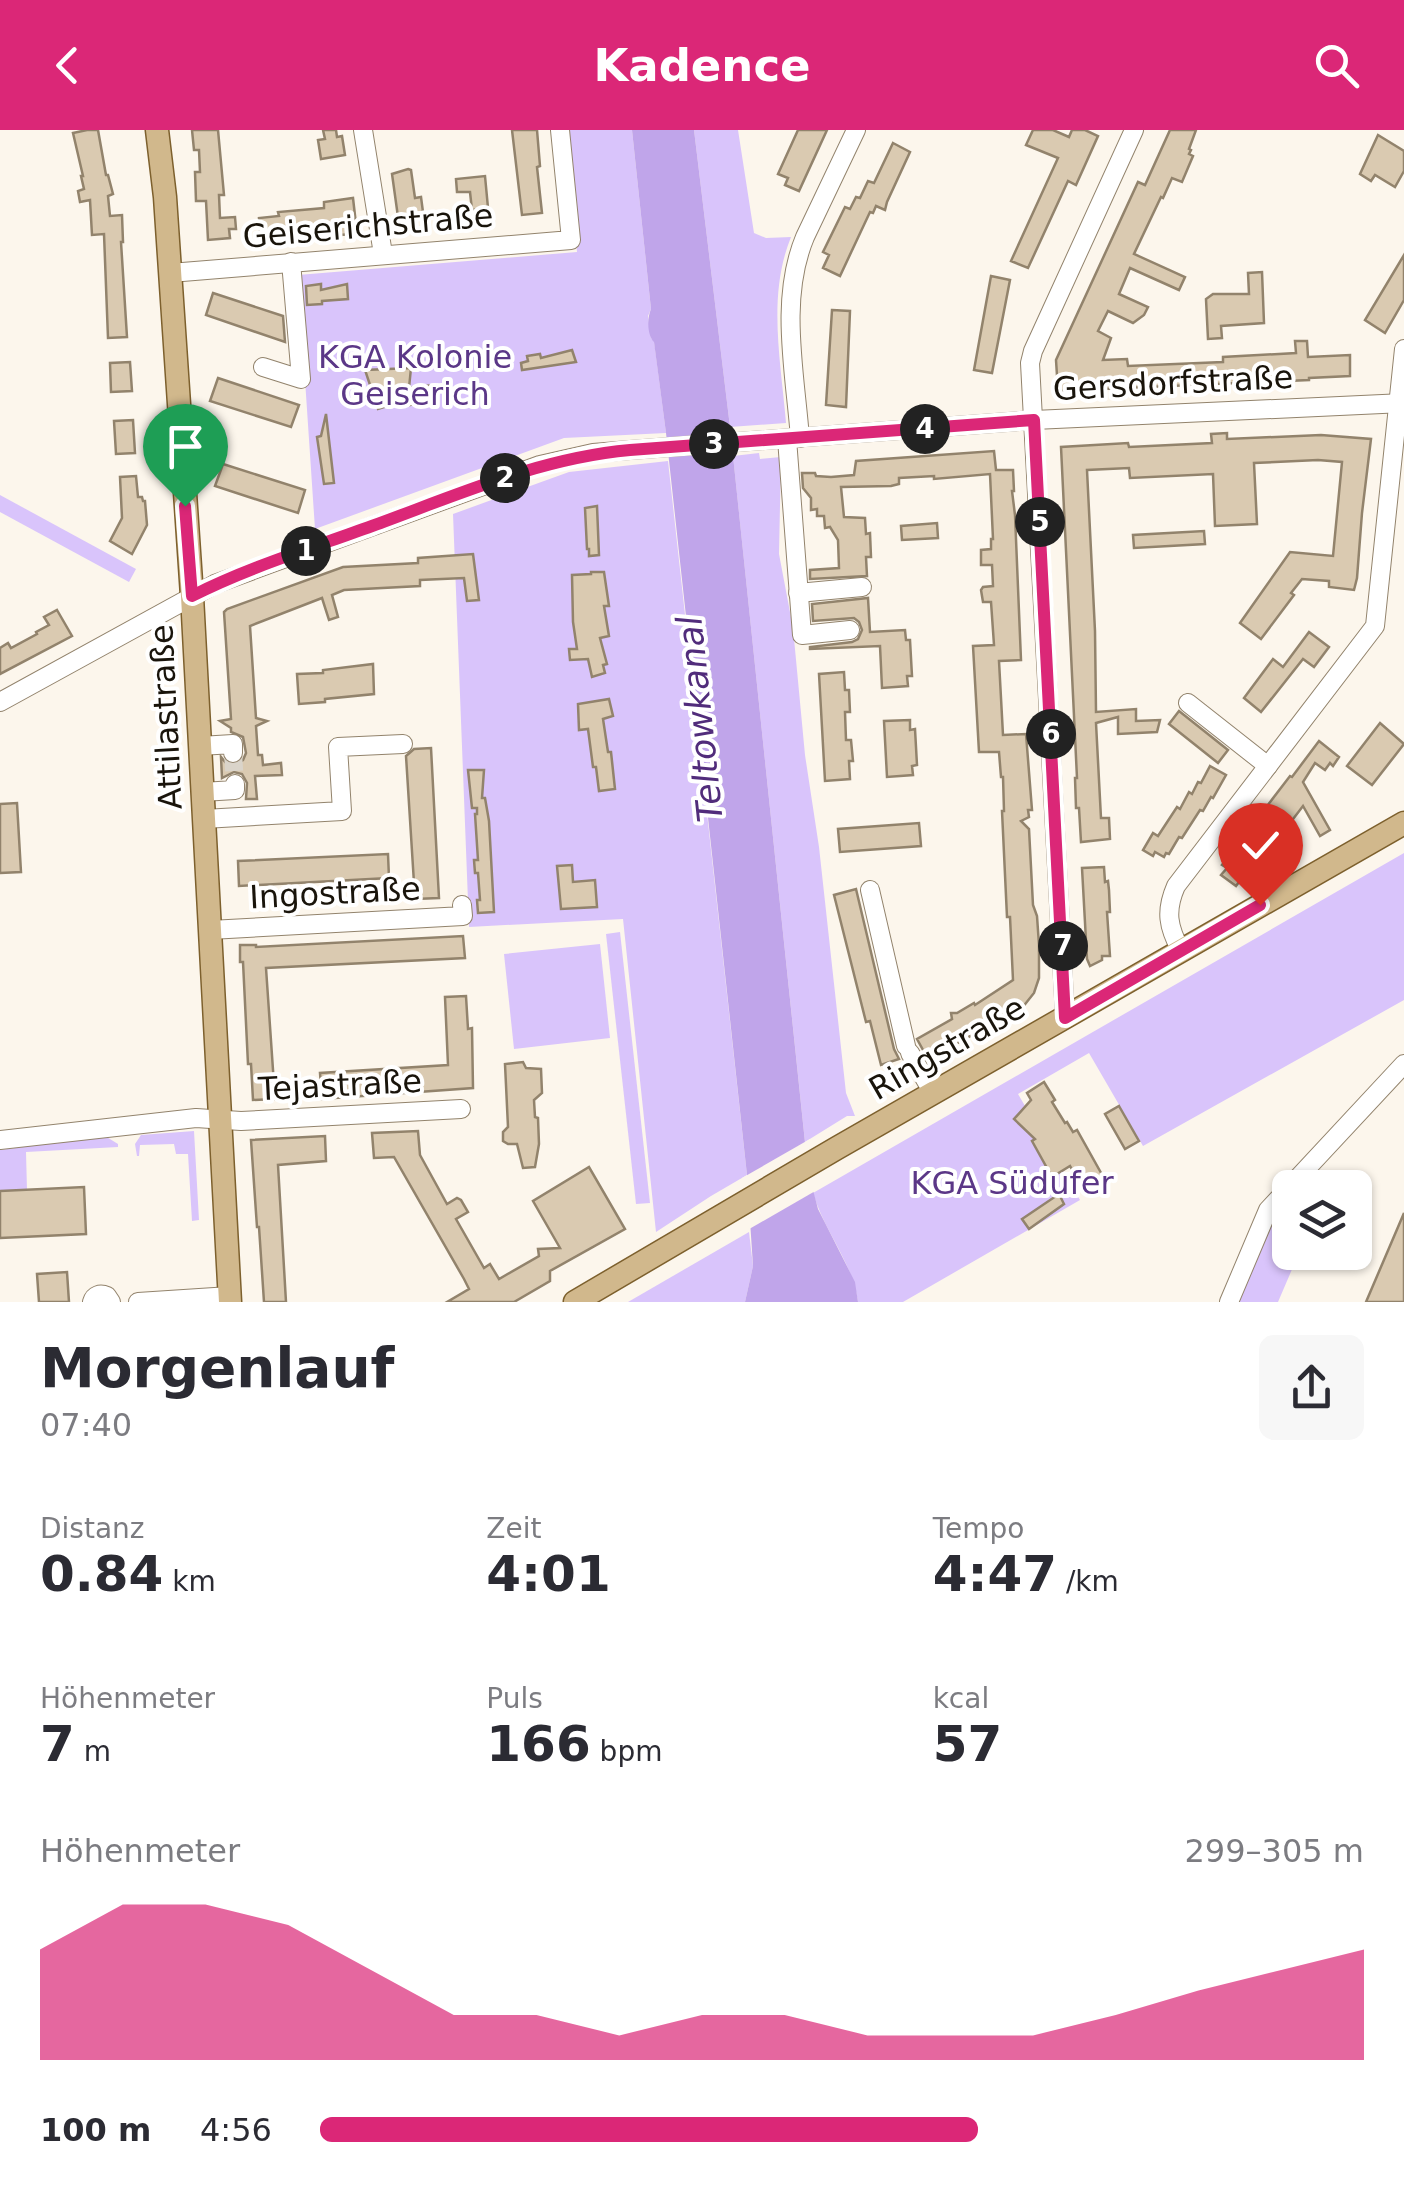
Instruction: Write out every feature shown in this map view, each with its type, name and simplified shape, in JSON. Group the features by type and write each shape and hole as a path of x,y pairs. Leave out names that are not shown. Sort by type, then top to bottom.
{"main road":[{"name":"Attilastraße","path":"156,130 162,164 192,596 230,1299"},
{"name":"Ringstraße","path":"576,1302 836,1148 1404,823"}],"street":[{"path":"363,130 383,254"},
{"name":"Geiserichstraße","path":"170,272 571,240 560,130"},
{"path":"850,630 802,635 793,438 792,281 805,237 856,130"},
{"path":"1065,1018 1030,363 1134,130"},
{"path":"263,367 301,379 291,262"},
{"path":"1180,951 1167,915 1176,886 1375,626 1404,349"},
{"name":"Gersdorfstraße","path":"0,702 192,596 240,574 540,465 593,453 1034,420 1400,403"},
{"path":"798,594 862,587"},
{"path":"1188,703 1268,766"},
{"path":"200,746 233,744 233,753"},
{"path":"204,819 342,811 338,747 402,744"},
{"path":"202,792 235,790 235,784"},
{"path":"870,890 908,1049 933,1093"},
{"name":"Ingostraße","path":"210,930 462,911"},
{"path":"1229,1302 1268,1210 1404,1064"},
{"name":"Tejastraße","path":"0,1140 196,1118 248,1120 462,1109"},
{"path":"92,1302 100,1294 111,1302"},
{"path":"138,1302 230,1299"}],"green space":[{"name":"KGA Kolonie Geiserich","path":"566,130 632,130 651,309 648,316 666,433 564,438 315,529 298,275 577,252"},
{"path":"694,130 738,130 754,233 766,238 791,237 779,282 778,305 786,423 730,427"},
{"path":"759,453 760,459 781,457 779,554 793,628 846,1093 855,1116 847,1116 805,1142 733,456"},
{"path":"668,461 747,1175 656,1232 623,919 469,927 453,514 569,472"},
{"path":"0,495 136,569 129,582 0,512"},
{"name":"KGA Südufer","path":"1404,853 1404,1000 1143,1146 1089,1053 1018,1094 1080,1200 903,1302 858,1302 850,1274 813,1193"},
{"path":"620,932 650,1203 636,1204 606,934"},
{"path":"600,944 610,1038 514,1049 504,954"},
{"path":"194,1131 199,1220 192,1221 188,1154 176,1154 174,1144 140,1145 137,1156 135,1144 141,1135"},
{"path":"105,1136 118,1147 26,1152 27,1190 0,1191 0,1150"},
{"path":"1271,1222 1272,1270 1292,1270 1278,1302 1236,1302"},
{"path":"749,1232 753,1266 745,1302 628,1302"}],"water":[{"name":"Teltowkanal","path":"632,130 694,130 730,427 808,1171 818,1209 855,1282 858,1302 745,1302 753,1266 747,1175 666,433 654,342 648,326 651,309"}],"pier":[{"path":"810,1139 817,1190 744,1232 742,1178"}],"building":[{"path":"98,130 113,194 108,196 110,216 122,215 127,337 108,338 104,234 92,235 90,200 80,202 78,191 84,189 83,176 73,133"},
{"path":"192,130 218,130 224,195 219,195 220,218 235,217 236,229 229,229 230,238 208,240 206,201 196,201 199,150 194,150"},
{"path":"323,130 336,130 337,137 342,136 345,155 321,159 318,140 325,139"},
{"path":"512,130 537,130 542,213 522,215"},
{"path":"798,130 827,130 799,191 785,185 788,178 778,174"},
{"path":"1033,130 1053,130 1069,137 1072,130 1085,130 1098,136 1076,185 1068,181 1028,268 1011,261 1058,158 1026,145"},
{"path":"1170,130 1196,130 1189,149 1193,156 1182,182 1172,178 1134,254 1185,277 1179,290 1130,268 1119,294 1148,307 1133,323 1108,311 1098,331 1111,338 1103,360 1127,359 1128,366 1223,362 1223,357 1296,353 1295,341 1307,341 1308,357 1350,355 1350,376 1058,391 1056,360 1138,182 1145,185"},
{"path":"1378,135 1404,151 1404,171 1395,187 1375,175 1371,181 1360,174"},
{"path":"893,143 910,152 885,210 876,206 870,212 840,276 823,268 829,255 823,252 845,207 850,209 856,197 860,198 868,181 874,183"},
{"path":"408,169 415,198 421,197 423,212 398,217 392,174"},
{"path":"485,176 488,208 472,210 470,192 457,192 456,179"},
{"path":"353,198 357,233 333,236 332,229 311,232 311,238 261,242 259,218 279,216 278,212 324,208 324,202"},
{"path":"1404,255 1404,300 1385,333 1365,320"},
{"path":"1262,272 1264,323 1221,326 1222,338 1208,339 1206,299 1213,294 1249,294 1248,273"},
{"path":"991,276 1010,280 992,373 974,370"},
{"path":"321,284 321,290 347,284 348,299 307,305 306,286"},
{"path":"213,293 283,316 285,342 206,315"},
{"path":"832,310 850,311 846,407 826,405"},
{"path":"572,350 576,362 522,370 521,363 528,361 527,356 540,354 541,358"},
{"path":"130,362 132,391 111,392 110,363"},
{"path":"411,368 409,388 434,385 435,391 421,395 420,403 410,405 409,399 378,409 365,370"},
{"path":"218,378 299,405 291,427 210,401"},
{"path":"326,414 334,483 324,484 317,437 321,436"},
{"path":"133,420 135,453 116,454 114,421"},
{"path":"1227,433 1227,439 1321,435 1371,439 1354,590 1329,587 1329,581 1302,579 1261,639 1240,623 1290,552 1333,556 1342,462 1254,463 1257,524 1215,526 1213,474 1130,478 1129,468 1087,470 1096,712 1136,709 1136,721 1160,720 1157,732 1118,734 1118,717 1096,723 1101,818 1109,818 1110,839 1081,842 1076,808 1061,447 1212,443 1211,434"},
{"path":"994,451 996,470 1013,470 1021,660 999,661 1003,735 1026,734 1032,810 1021,821 1029,829 1039,978 1034,993 1022,1008 928,1059 917,1039 952,1019 951,1013 975,1005 1013,980 1003,777 999,752 979,752 973,646 994,645 991,602 983,602 981,590 993,586 992,565 981,565 981,550 991,549 993,539 990,474 899,478 899,484 891,486 841,487 844,517 865,518 866,534 870,533 867,576 810,579 810,570 839,568 838,540 830,527 825,528 824,516 817,516 817,509 811,510 802,473 854,475 856,461"},
{"path":"223,464 305,490 298,513 215,486"},
{"path":"136,476 138,497 145,501 147,525 132,554 110,541 122,518 120,477"},
{"path":"597,506 599,555 589,556 585,508"},
{"path":"937,523 938,538 902,540 901,526"},
{"path":"1204,531 1205,544 1134,548 1133,535"},
{"path":"473,554 479,600 467,601 464,578 420,580 420,586 344,590 332,595 338,617 329,620 322,598 250,626 256,718 267,721 256,726 258,755 262,755 263,765 281,763 282,775 255,776 257,799 246,799 247,783 242,774 234,772 222,778 221,757 234,765 246,753 243,737 220,721 231,719 224,612 227,609 343,567 418,563 418,558"},
{"path":"604,572 609,606 604,606 609,636 600,638 607,664 603,665 605,673 592,677 588,659 570,660 569,649 577,649 572,575"},
{"path":"868,598 870,632 905,630 906,640 910,640 912,676 907,676 908,686 882,688 880,646 810,649 852,642 862,630 854,618 813,621 812,604"},
{"path":"57,610 72,636 0,674 0,648 8,643 11,648 37,634 49,625 44,617"},
{"path":"1309,632 1329,647 1314,667 1303,659 1261,712 1244,698 1273,659 1283,667"},
{"path":"373,664 374,694 299,704 297,674"},
{"path":"844,672 850,712 845,712 846,740 851,740 853,761 849,761 850,779 825,781 819,674"},
{"path":"609,699 613,716 603,719 615,789 599,791 588,729 579,730 578,704"},
{"path":"1179,711 1228,750 1218,763 1169,724"},
{"path":"910,720 910,730 915,729 917,765 912,766 913,775 887,777 884,721"},
{"path":"1380,723 1404,744 1372,785 1347,766"},
{"path":"1319,741 1339,757 1325,770 1315,763 1303,782 1330,830 1320,836 1303,806 1261,861 1257,858 1236,886 1221,875 1227,868 1222,865"},
{"path":"431,748 439,898 415,899 406,756 414,749"},
{"path":"1210,766 1226,775 1182,838 1164,857 1143,850 1153,833 1158,836 1189,792 1192,794 1201,783"},
{"path":"468,770 484,770 482,798 489,821 494,912 478,913 478,873 474,860 478,860 477,808 472,808"},
{"path":"17,803 21,872 0,873 0,804"},
{"path":"919,823 921,846 840,852 838,829"},
{"path":"388,854 389,878 239,886 238,861"},
{"path":"572,865 573,882 595,880 597,907 561,909 557,866"},
{"path":"1104,867 1109,890 1110,956 1102,956 1102,960 1090,966 1082,868"},
{"path":"856,889 899,1059 881,1065 834,895"},
{"path":"463,936 465,958 266,968 275,1099 253,1100 240,945"},
{"path":"466,996 468,1029 472,1028 473,1088 322,1099 320,1073 448,1065 445,997"},
{"path":"523,1062 526,1068 541,1069 542,1093 534,1100 539,1144 535,1167 523,1168 517,1144 503,1141 503,1132 508,1127 505,1064"},
{"path":"1044,1082 1065,1123 1073,1132 1077,1130 1105,1180 1085,1192 1070,1166 1052,1177 1032,1141 1035,1139 1014,1119 1031,1100 1027,1093"},
{"path":"1119,1106 1139,1141 1125,1149 1105,1114"},
{"path":"418,1131 420,1155 447,1204 457,1198 461,1200 468,1212 456,1219 484,1268 490,1264 499,1279 539,1256 538,1249 560,1248 533,1201 589,1167 625,1229 550,1271 550,1281 514,1302 447,1302 469,1289 464,1279 394,1157 374,1158 372,1133"},
{"path":"325,1136 326,1161 278,1165 286,1302 264,1302 251,1140"},
{"path":"84,1187 86,1234 0,1238 0,1191"},
{"path":"1059,1194 1064,1204 1029,1229 1022,1219"},
{"path":"1404,1213 1404,1302 1366,1302"},
{"path":"67,1272 69,1302 39,1302 37,1274"}],"tunnel":[{"path":"233,753 235,784"}],"route":[{"path":"185,506 192,596 240,574 540,465 569,458 593,453 1034,420 1065,1018 1260,905"}]}
